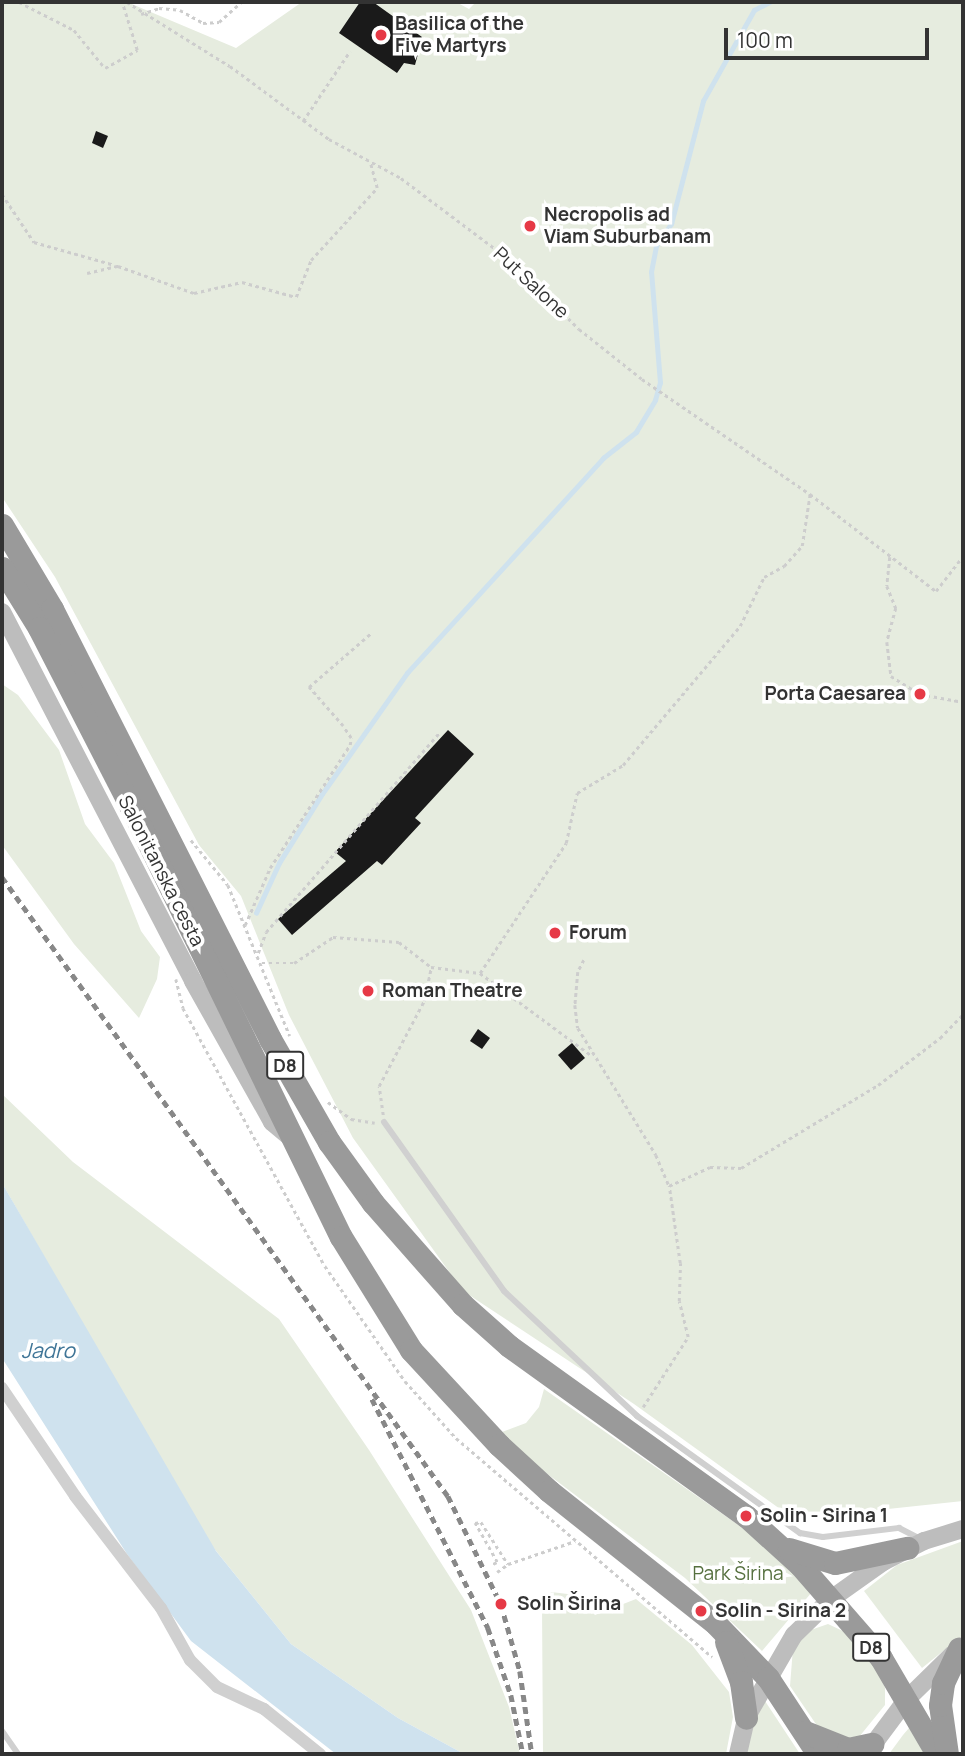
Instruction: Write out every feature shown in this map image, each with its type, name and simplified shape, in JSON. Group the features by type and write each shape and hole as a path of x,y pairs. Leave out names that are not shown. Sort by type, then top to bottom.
{"highway":[{"name":"D8","path":"2,525 78,657 270,1039 329,1142 373,1203 463,1305 509,1346 776,1543 831,1599 881,1658 937,1754"},
{"name":"D8","path":"2,568 39,628 130,805 369,1288 411,1350 499,1446 707,1630 768,1678 818,1754"},
{"path":"776,1543 835,1563 916,1545"},
{"path":"707,1630 741,1682 746,1718"},
{"path":"947,1754 940,1705 943,1683 961,1646"},
{"path":"803,1730 848,1749 869,1749"}],"main road":[{"name":"Salonitanska cesta","path":"2,612 182,959 272,1122 293,1139"},
{"path":"738,1754 746,1718 794,1635 831,1599 916,1545 963,1529"},
{"path":"869,1749 906,1699 961,1646"}],"street":[{"path":"2,1388 75,1496 161,1608 190,1660 217,1687 264,1709 320,1754"}],"lane":[{"path":"384,1122 505,1291 637,1416 800,1533 823,1537 899,1528 916,1545"},
{"path":"2,1731 18,1754"}],"path":[{"path":"19,2 74,30 105,68 137,50 124,2"},
{"name":"Put Salone","path":"124,2 230,65 303,121 401,178 509,259 579,329 642,379 810,494 936,591 963,556"},
{"path":"141,14 159,8 180,10 203,23 219,22 241,2"},
{"path":"303,121 350,51"},
{"path":"2,194 34,242 194,293 242,282 296,297 311,260 377,188 377,177 370,162"},
{"path":"87,273 118,267"},
{"path":"480,973 566,843 577,793 623,765 740,626 764,577 784,566 802,546 810,494"},
{"path":"890,557 887,586 896,608 887,642 891,676 920,694 963,702"},
{"path":"245,925 270,868 350,745 351,738 343,726 309,687 370,634"},
{"path":"258,953 266,932 439,733"},
{"path":"190,839 228,885 292,1041"},
{"path":"262,963 294,963 333,937 399,942 431,967 480,973 592,1056"},
{"path":"584,960 578,972 575,1005 578,1028 592,1056 656,1155 669,1186 680,1263 679,1301 688,1337 637,1416"},
{"path":"322,1093 351,1119 384,1122 379,1086 424,1001 431,967"},
{"path":"669,1186 710,1167 741,1168 878,1085 940,1038 963,1014"},
{"path":"493,1564 496,1562 475,1523 481,1522 508,1564"},
{"path":"497,1572 508,1564 575,1541"},
{"path":"699,1645 707,1630"}],"green space":[{"path":"2,2 127,2 236,48 302,2 456,2 469,9 476,2 963,2 963,1501 794,1519 634,1404 463,1291 353,1138 289,1015 241,896 199,845 55,577 2,497"},
{"path":"2,684 18,695 59,750 85,824 114,863 141,931 160,957 157,979 139,1018 74,944 2,845"},
{"path":"2,1094 73,1162 279,1319 369,1450 471,1610 509,1707 520,1754 464,1754 398,1718 291,1644 204,1536 2,1183"},
{"name":"Park Širina","path":"544,1389 754,1536 812,1592 762,1651 685,1578 525,1457 502,1432 526,1423 539,1407"},
{"path":"963,1541 963,1635 922,1668 864,1591 897,1565"},
{"path":"551,1592 576,1595 595,1615 636,1599 692,1645 729,1692 733,1717 726,1754 543,1754 542,1606"},
{"name":"Park Širina","path":"828,1624 847,1633 881,1675 885,1688 885,1705 859,1737 838,1740 822,1733 790,1686 793,1648 805,1632"},
{"path":"765,1701 800,1754 746,1754 752,1724"},
{"path":"909,1728 926,1754 889,1754 903,1735"}],"water":[{"name":"Jadro","path":"2,1183 216,1551 291,1644 398,1718 464,1754 336,1754 191,1641 127,1554 2,1358"}],"building":[{"name":"Basilica of the Five Martyrs","path":"360,2 373,2 422,37 414,49 418,54 415,65 404,63 397,73 339,33"},
{"path":"96,131 108,136 103,148 92,143"},
{"path":"448,730 474,754 415,818 421,823 382,865 377,861 292,935 278,919 346,861 335,852"},
{"path":"478,1029 490,1038 482,1049 470,1041"},
{"path":"572,1043 585,1058 571,1070 558,1055"}],"waterway":[{"path":"256,913 279,863 322,794 407,673 603,458 636,432 655,400 660,383 651,272 656,246 671,224 703,101 754,10 770,2"}],"railway":[{"path":"2,877 448,1496 501,1604 520,1671 532,1754"},
{"path":"372,1399 488,1628 511,1695 523,1754"}],"place":[{"name":"Basilica of the Five Martyrs","path":"381,35"},
{"name":"Necropolis ad Viam Suburbanam","path":"530,226"},
{"name":"Porta Caesarea","path":"920,694"},
{"name":"Forum","path":"555,933"},
{"name":"Roman Theatre","path":"368,991"},
{"name":"Solin - Sirina 1","path":"746,1516"},
{"name":"Solin Širina","path":"501,1604"},
{"name":"Solin - Sirina 2","path":"701,1611"}]}
